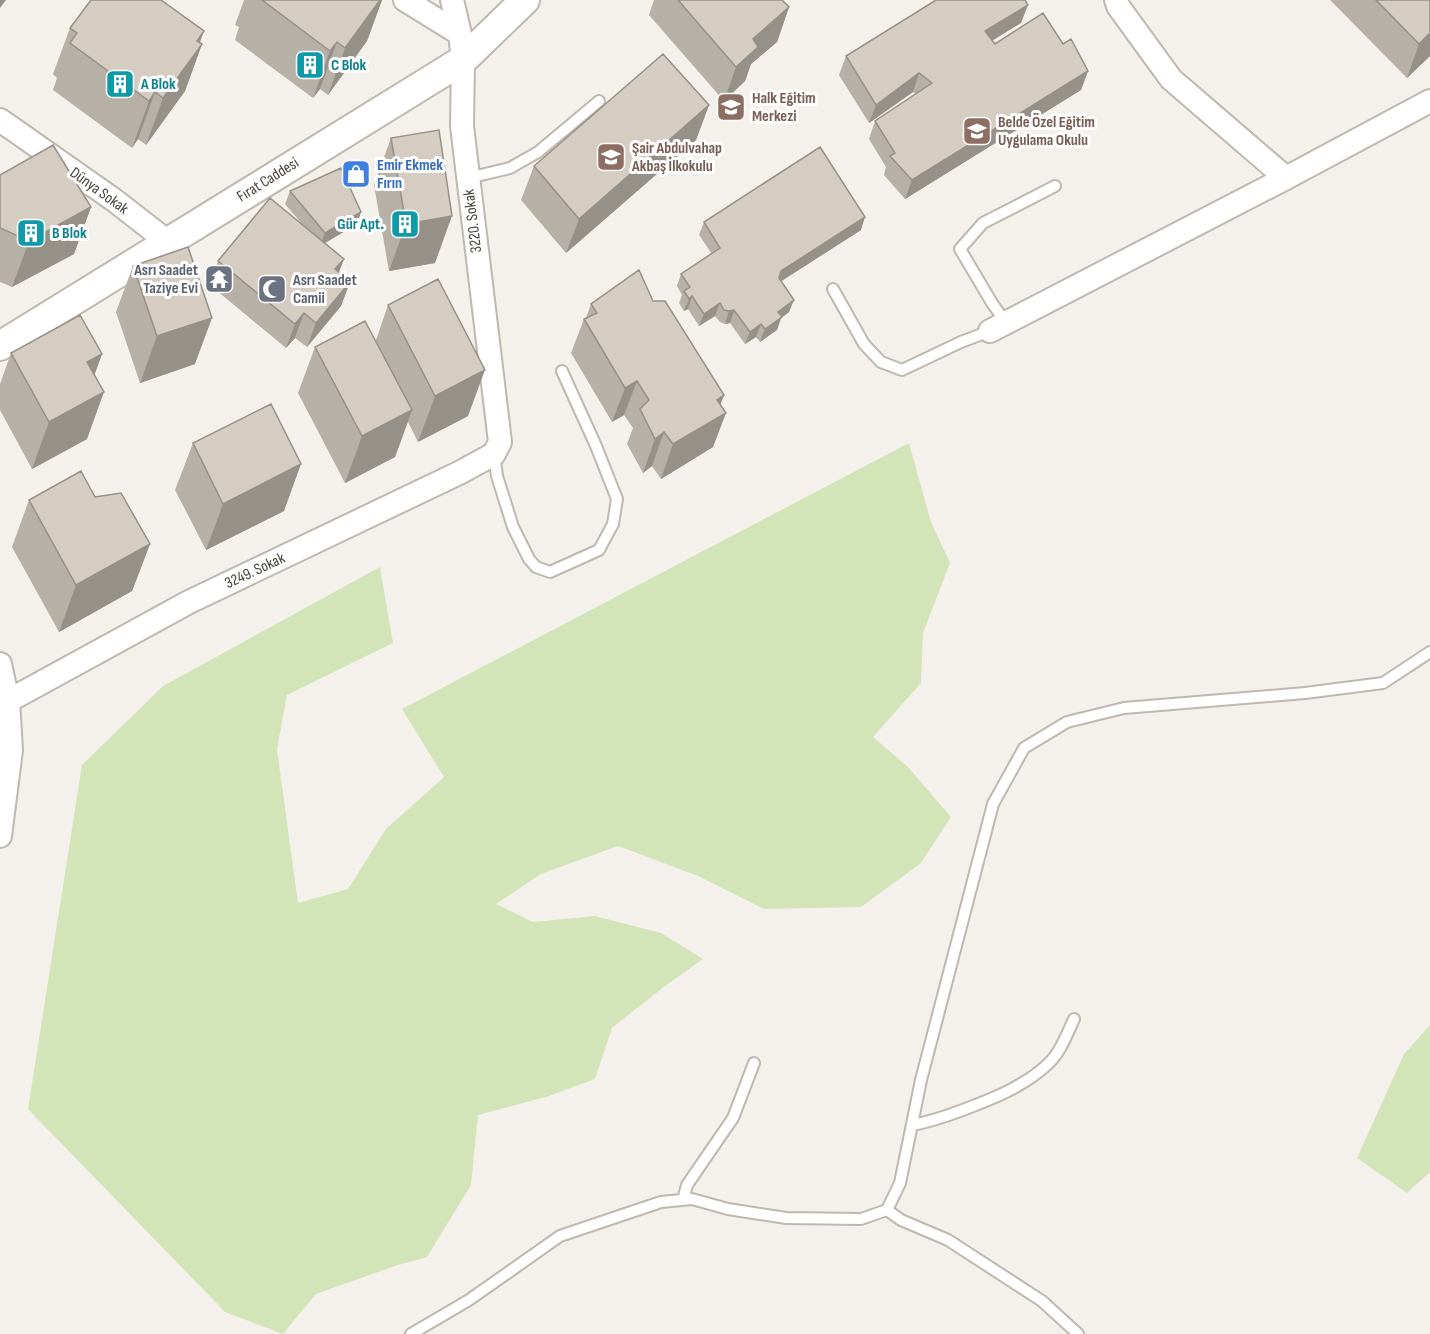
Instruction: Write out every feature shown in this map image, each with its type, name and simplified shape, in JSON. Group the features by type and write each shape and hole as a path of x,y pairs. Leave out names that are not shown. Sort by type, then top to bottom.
{"street":[{"path":"405,0 462,47"},
{"name":"3220. Sokak","path":"452,0 462,47 462,126 497,448"},
{"name":"Fırat Caddesi","path":"1,343 168,242 462,47 525,0"},
{"path":"1116,0 1171,79 1286,178"},
{"path":"998,327 1286,178 1430,100"},
{"name":"Dünya Sokak","path":"0,120 114,200 168,242"},
{"name":"3249. Sokak","path":"8,701 189,602 459,473 497,448"},
{"path":"0,664 8,701 11,750 0,836"}],"lane":[{"path":"468,178 510,168 537,152 598,101"},
{"path":"833,289 864,344 881,362 902,370 998,327 992,303 960,249 983,223 1055,186"},
{"path":"497,448 498,476 513,527 529,560 536,567 550,572 599,550 613,524 616,498 596,446 562,371"},
{"path":"411,1334 469,1300 560,1236 661,1202 692,1199 728,1209 786,1218 861,1219 886,1210 900,1183 921,1080 993,804 1024,748 1067,722 1124,708 1305,693 1383,683 1430,652"},
{"path":"912,1125 928,1122 992,1099 1024,1083 1050,1062 1065,1040 1074,1019"},
{"path":"683,1200 687,1185 733,1118 754,1063"},
{"path":"886,1210 901,1220 948,1240 1042,1301 1078,1334"}],"green space":[{"path":"909,443 931,522 950,563 923,633 921,683 873,737 908,767 951,817 921,863 861,907 764,909 698,876 618,846 541,874 496,904 533,922 595,916 661,933 703,959 612,1028 595,1079 546,1097 478,1115 471,1185 427,1257 316,1294 283,1334 225,1312 28,1109 82,765 163,686 380,567 393,643 287,695 277,749 298,903 348,889 386,829 444,777 402,709"},
{"path":"1430,1025 1430,1172 1407,1193 1357,1158 1404,1054"}],"building":[{"path":"91,0 161,0 204,31 197,41 202,44 163,98 155,92 149,101 70,43 77,33 70,28"},
{"path":"262,0 380,0 345,48 337,42 330,51"},
{"path":"678,0 782,0 789,7 753,39 758,47 736,67"},
{"path":"936,0 1025,0 1028,5 985,31 995,44 1043,13 1063,44 1071,39 1088,71 912,180 890,156 895,153 875,121 932,83 919,73 876,105 846,56"},
{"path":"1376,0 1430,0 1430,33 1419,44"},
{"path":"663,54 709,105 579,219 534,166"},
{"path":"439,130 452,216 406,224 391,138"},
{"path":"53,145 91,207 29,241 0,228 0,175"},
{"path":"820,147 865,217 781,271 779,278 794,300 778,312 782,317 765,329 761,324 750,332 734,310 724,310 720,303 704,314 692,296 689,299 684,291 690,287 681,274 720,248 704,222"},
{"path":"341,168 361,212 325,233 290,191"},
{"name":"Asrı Saadet Camii","path":"270,198 344,259 335,269 350,282 316,323 304,313 295,324 218,261"},
{"path":"188,247 212,318 157,336 133,266"},
{"path":"639,270 653,301 665,301 724,395 717,400 726,413 673,444 664,432 655,439 640,409 649,400 637,381 625,388 584,319 597,313 591,304"},
{"path":"438,279 485,370 435,396 388,305"},
{"path":"80,315 102,354 87,362 104,392 49,422 11,353"},
{"path":"365,321 412,410 362,436 315,347"},
{"path":"271,404 301,464 223,504 193,443"},
{"path":"81,471 95,497 121,493 150,544 76,585 29,500"}],"place":[{"name":"C Blok","path":"310,65"},
{"name":"A Blok","path":"120,84"},
{"name":"Halk Eğitim Merkezi","path":"731,107"},
{"name":"Belde Özel Eğitim Uygulama Okulu","path":"977,131"},
{"name":"Şair Abdulvahap Akbaş İlkokulu","path":"611,157"},
{"name":"Emir Ekmek Fırın","path":"356,174"},
{"name":"Gür Apt.","path":"405,224"},
{"name":"B Blok","path":"31,233"},
{"name":"Asrı Saadet Taziye Evi","path":"219,279"},
{"name":"Asrı Saadet Camii","path":"272,289"}]}
